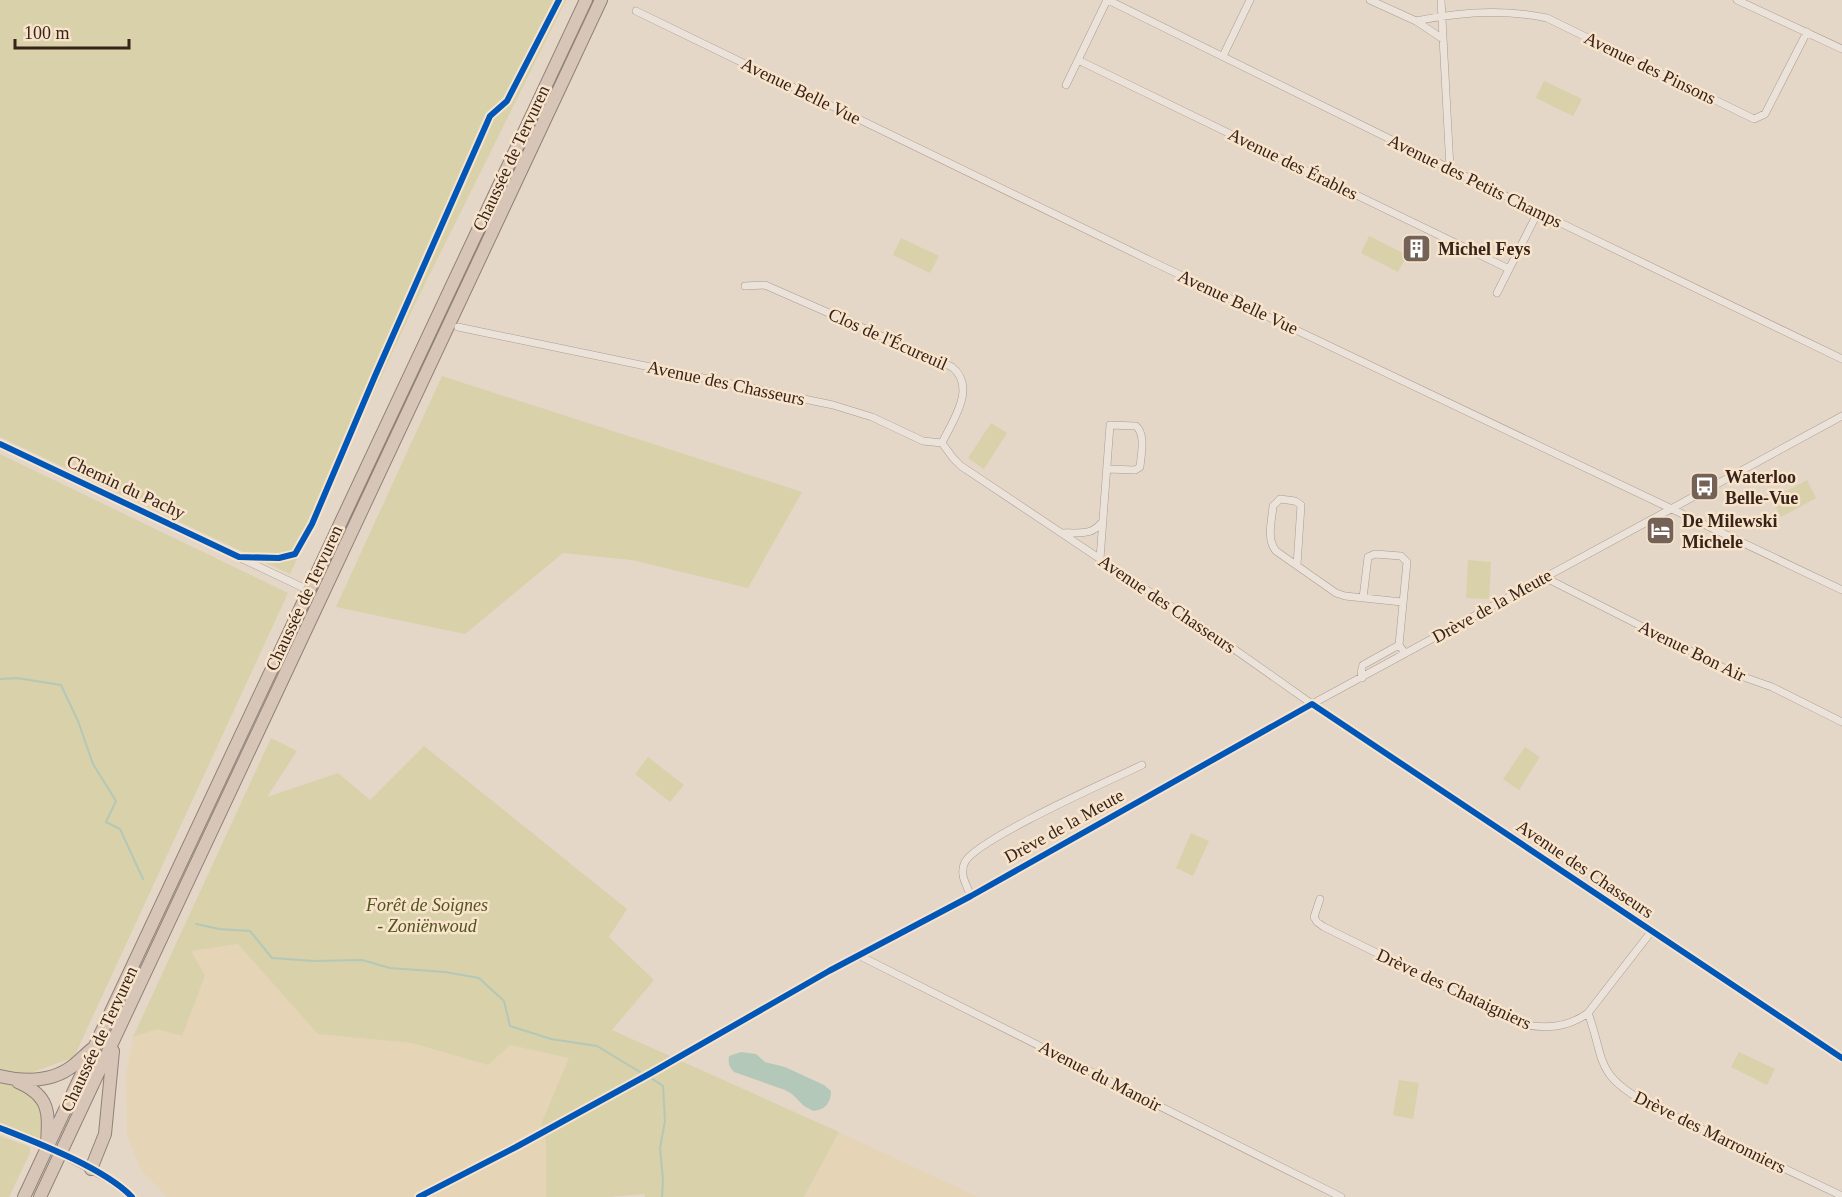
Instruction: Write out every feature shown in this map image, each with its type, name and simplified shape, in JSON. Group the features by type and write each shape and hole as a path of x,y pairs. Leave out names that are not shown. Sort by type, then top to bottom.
{"highway":[{"name":"Chaussée de Tervuren","path":"24,1197 42,1147 96,1047 586,0"},
{"name":"Chaussée de Tervuren","path":"40,1197 601,0"},
{"path":"91,1169 105,1134 114,1040"},
{"path":"6,1078 44,1079 54,1076 75,1065 96,1047"},
{"path":"6,1078 28,1086 43,1099 48,1118 42,1147"}],"street":[{"name":"Avenue des Petits Champs","path":"1108,0 1842,359"},
{"path":"1066,85 1108,0"},
{"path":"1223,56 1250,0"},
{"path":"1370,0 1416,21 1443,39"},
{"path":"1441,0 1450,168"},
{"path":"1737,0 1842,49"},
{"name":"Avenue Belle Vue","path":"636,11 1151,261 1842,590"},
{"name":"Avenue des Pinsons","path":"1442,15 1525,14 1547,18 1754,119 1765,114 1807,32"},
{"path":"1416,21 1442,15"},
{"name":"Avenue des Érables","path":"1078,60 1509,269"},
{"path":"1497,293 1538,212"},
{"name":"Clos de l'Écureuil","path":"745,286 765,285 958,372 963,390 962,399 942,443"},
{"name":"Avenue des Chasseurs","path":"459,327 833,405 872,417 923,441 942,443 961,466 1217,637 1312,705 1842,1058"},
{"name":"Drève de la Meute","path":"829,971 971,896 1405,653 1842,416"},
{"path":"1100,559 1110,425 1136,426 1142,433 1140,466 1136,470 1107,469"},
{"name":"Chemin du Pachy","path":"0,444 308,590"},
{"path":"1297,565 1301,505 1295,501 1280,499 1273,506 1270,535 1272,546 1297,565 1336,593 1402,602"},
{"path":"1061,533 1089,533 1097,529 1102,521"},
{"path":"1363,598 1368,557 1375,554 1401,556 1407,562 1399,645 1405,653"},
{"name":"Avenue Bon Air","path":"1544,577 1738,675 1772,687 1842,722"},
{"path":"1362,678 1363,665 1399,645"},
{"path":"971,896 962,875 968,856 998,835 1142,765"},
{"name":"Drève des Chataigniers","path":"1320,898 1314,916 1317,922 1324,927 1520,1023 1533,1027 1547,1028 1564,1025 1588,1013 1651,932"},
{"name":"Avenue du Manoir","path":"858,955 1341,1197"},
{"name":"Drève des Marronniers","path":"1588,1013 1603,1065 1613,1080 1627,1092 1842,1196"},
{"path":"0,1128 42,1147"},
{"path":"69,1158 112,1181 132,1197"}],"shaded area":[{"path":"238,944 318,1034 412,1043 488,1065 510,1045 569,1058 541,1124 546,1141 546,1197 167,1197 142,1171 127,1135 126,1073 133,1037 157,1029 181,1036 205,976 190,951"},
{"path":"741,1052 756,1054 765,1062 785,1067 824,1085 831,1091 830,1099 824,1107 813,1111 785,1090 734,1072 729,1065 729,1056"},
{"path":"839,1132 978,1197 805,1197"}],"green space":[{"path":"0,0 566,0 412,310 290,574 0,437"},
{"path":"1544,81 1582,99 1573,116 1536,98"},
{"path":"1369,236 1407,255 1398,272 1361,253"},
{"path":"901,238 939,256 930,273 893,255"},
{"path":"442,376 802,492 748,588 632,560 563,553 465,634 336,607"},
{"path":"991,423 1007,433 984,469 968,458"},
{"path":"0,454 288,593 74,1057 28,1074 0,1069"},
{"path":"1807,480 1816,498 1781,517 1772,499"},
{"path":"1468,560 1491,562 1489,599 1466,598"},
{"name":"Forêt de Soignes - Zoniënwoud","path":"271,738 297,751 267,797 338,773 370,800 424,746 627,909 609,937 654,980 612,1030 839,1132 804,1197 645,1197 644,1194 609,1197 546,1197 546,1141 541,1124 569,1058 510,1045 488,1065 412,1043 318,1034 238,944 191,951 205,976 182,1036 157,1029 133,1037"},
{"path":"1525,747 1540,757 1519,790 1503,779"},
{"path":"648,757 684,785 670,802 635,774"},
{"path":"1191,833 1209,841 1193,876 1176,868"},
{"path":"1739,1052 1775,1069 1767,1085 1731,1067"},
{"path":"1399,1080 1419,1083 1413,1119 1393,1115"},
{"path":"0,1081 18,1085 38,1101 45,1124 39,1139 0,1124"},
{"path":"0,1136 30,1147 30,1153 9,1197 0,1197"}],"waterway":[{"path":"0,679 17,678 61,685 78,721 93,764 116,801 106,822 120,829 143,879"},
{"path":"196,924 219,929 250,931 272,958 314,961 362,960 390,968 445,972 479,978 504,1001 510,1026 551,1039 597,1046 640,1072"},
{"path":"651,1078 663,1086 665,1121 660,1148 662,1197"}],"cycle path":[{"path":"0,444 239,557 279,558 295,554 312,524 490,116 507,101 559,0"},
{"path":"419,1197 651,1073 829,971 971,896 1312,704 1842,1058"},
{"path":"0,1128 88,1166 120,1186 132,1197"}],"place":[{"name":"Michel Feys","path":"1417,249"},
{"name":"Waterloo Belle-Vue","path":"1704,487"},
{"name":"De Milewski Michele","path":"1661,531"}]}
